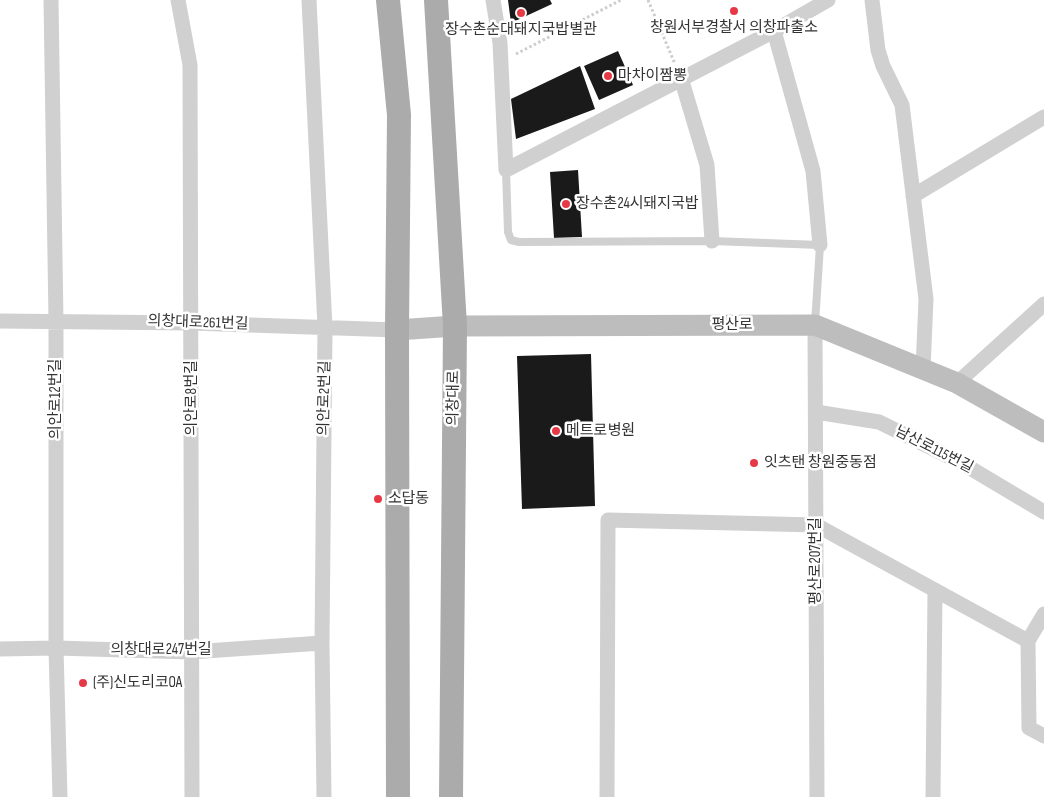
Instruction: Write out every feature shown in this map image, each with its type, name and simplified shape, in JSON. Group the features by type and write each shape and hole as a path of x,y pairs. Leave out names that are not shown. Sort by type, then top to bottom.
{"main road":[{"path":"388,0 399,115 397,330 398,797"},
{"name":"의창대로","path":"436,0 455,326 451,797"},
{"name":"평산로","path":"397,330 455,326 815,325 957,383 1044,432"}],"street":[{"name":"의안로12번길","path":"52,0 56,320 56,648 60,797"},
{"name":"의안로8번길","path":"178,0 190,65 192,797"},
{"name":"의안로2번길","path":"309,0 326,327 322,643 324,797"},
{"path":"493,0 500,42 506,170 774,31 828,0"},
{"path":"872,0 878,50 883,66 902,105 926,299 922,369"},
{"path":"774,31 813,171 820,245"},
{"path":"681,78 707,165 712,241"},
{"path":"913,196 1044,117"},
{"path":"957,383 1044,304"},
{"name":"의창대로261번길","path":"0,321 56,320 192,323 397,330"},
{"name":"평산로207번길","path":"815,325 817,797"},
{"name":"남산로115번길","path":"816,412 878,422 960,462 1044,512"},
{"path":"607,797 608,520 816,525 1028,641"},
{"path":"933,797 935,590"},
{"path":"1044,614 1028,641 1029,728 1044,736"},
{"name":"의창대로247번길","path":"0,650 56,648 191,652 322,643"}],"lane":[{"path":"506,170 508,232 511,240 519,242 712,241 820,245 815,325"}],"path":[{"path":"500,62 620,0"},
{"path":"648,0 681,78"}],"building":[{"name":"장수촌순대돼지국밥별관","path":"508,0 550,0 552,4 511,23"},
{"name":"마차이짬뽕","path":"618,51 633,85 599,100 584,66"},
{"path":"580,66 595,109 516,139 511,99"},
{"name":"장수촌24시돼지국밥","path":"578,170 582,237 554,238 550,172"},
{"name":"메트로병원","path":"591,354 595,506 522,509 517,356"}],"place":[{"name":"창원서부경찰서 의창파출소","path":"734,11"},
{"name":"장수촌순대돼지국밥별관","path":"521,13"},
{"name":"마차이짬뽕","path":"608,76"},
{"name":"장수촌24시돼지국밥","path":"566,204"},
{"name":"메트로병원","path":"556,431"},
{"name":"잇츠탠 창원중동점","path":"754,463"},
{"name":"소답동","path":"378,499"},
{"name":"(주)신도리코OA","path":"83,683"}]}
